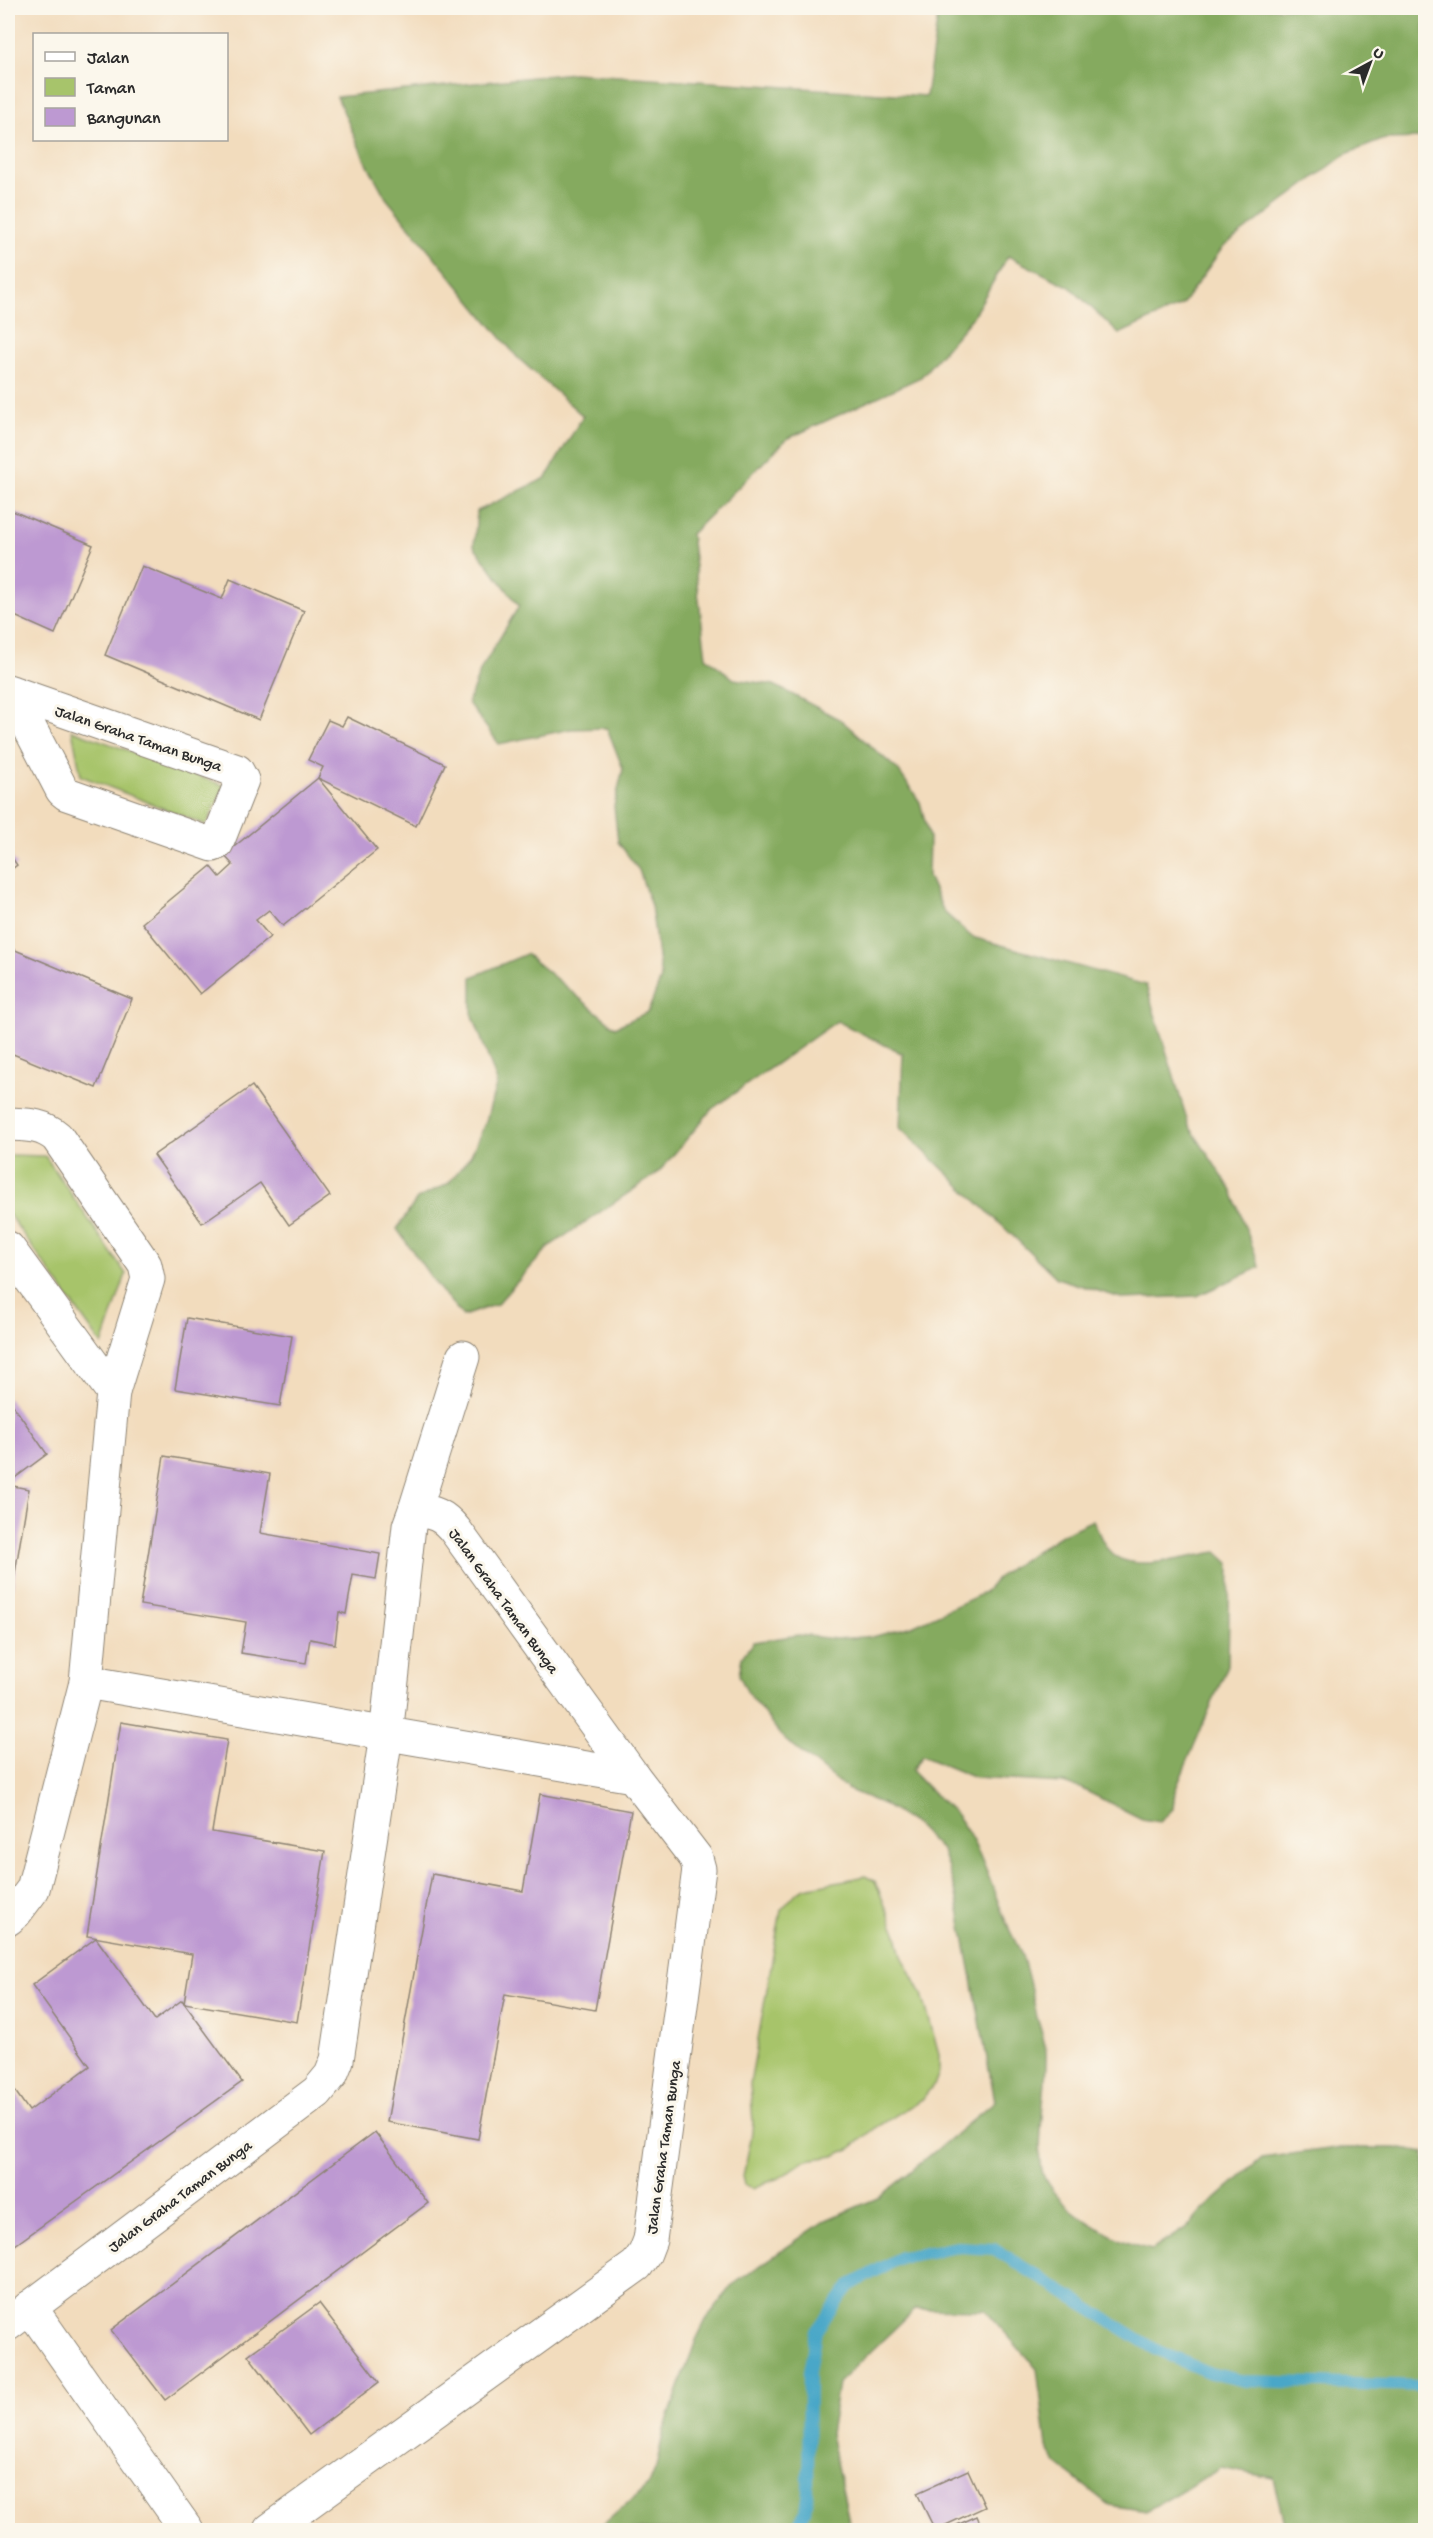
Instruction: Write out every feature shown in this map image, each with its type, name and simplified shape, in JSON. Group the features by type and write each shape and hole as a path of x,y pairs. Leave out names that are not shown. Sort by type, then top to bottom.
{"street":[{"name":"Jalan Graha Taman Bunga","path":"9,691 237,771 242,780 217,843 213,845 67,794 62,790 9,691"},
{"path":"8,1124 34,1125 44,1128 57,1137 146,1265 148,1279 113,1392 86,1683 33,1888 8,1919"},
{"path":"8,1248 113,1392"},
{"path":"415,1510 463,1357"},
{"name":"Jalan Graha Taman Bunga","path":"19,2316 317,2091 331,2075 337,2060 386,1735 409,1526 415,1510 434,1512 450,1524 633,1776 696,1858 699,1869 651,2229 645,2253 637,2265 270,2530"},
{"path":"86,1683 633,1776"},
{"path":"19,2316 187,2530"}],"green space":[{"path":"939,8 1425,8 1425,138 1385,139 1346,154 1223,247 1182,305 1119,334 1070,287 1008,256 972,318 921,377 787,439 691,534 706,657 734,679 774,685 841,720 898,770 920,802 929,837 928,876 944,912 972,937 1146,985 1189,1126 1232,1191 1260,1267 1197,1296 1124,1299 1057,1278 900,1128 903,1054 837,1021 712,1109 658,1173 550,1246 497,1304 463,1316 438,1287 397,1229 417,1199 449,1183 471,1155 486,1121 497,1082 472,1013 472,977 526,954 615,1027 648,1012 661,978 651,906 639,870 618,842 614,806 623,769 607,728 571,729 499,744 468,703 481,669 519,606 474,546 477,511 546,478 583,416 517,357 386,198 364,158 337,97 573,73 926,96"},
{"path":"72,730 225,786 206,825 81,776"},
{"path":"8,1155 45,1156 126,1274 102,1345 8,1213"},
{"path":"1093,1520 1108,1550 1121,1559 1133,1562 1162,1562 1217,1552 1230,1564 1228,1665 1175,1791 1173,1809 1160,1822 1142,1819 1080,1788 1063,1783 975,1778 922,1756 912,1770 965,1827 979,1853 1023,1959 1046,2052 1040,2154 1045,2179 1064,2203 1092,2224 1123,2240 1152,2250 1190,2225 1203,2210 1262,2158 1336,2148 1396,2148 1425,2153 1425,2530 1286,2530 1273,2478 1221,2468 1147,2511 1109,2505 1056,2463 1047,2447 1037,2369 985,2310 915,2309 838,2383 830,2434 851,2530 597,2530 649,2484 656,2467 664,2430 696,2340 706,2320 731,2286 826,2220 880,2197 995,2101 955,1889 942,1851 916,1825 883,1804 847,1789 784,1739 748,1693 739,1675 742,1657 753,1642 799,1635 836,1639 876,1636 912,1626 984,1593 1010,1568 1061,1535"},
{"path":"866,1876 875,1881 897,1935 902,1956 922,1994 939,2054 939,2072 935,2083 923,2098 874,2129 851,2148 834,2156 806,2160 781,2177 753,2188 745,2185 743,2176 753,2122 750,2084 781,1910 797,1892 805,1888"}],"building":[{"path":"8,509 93,545 55,634 8,613"},
{"path":"142,566 222,599 230,579 304,611 259,720 105,655"},
{"path":"347,717 445,764 416,826 318,778 323,767 308,760 328,720 342,726"},
{"path":"318,778 377,850 283,926 269,910 256,920 270,937 200,994 142,923 211,866 220,877 233,865 224,855"},
{"path":"8,852 17,865 8,872"},
{"path":"8,947 132,999 96,1088 8,1052"},
{"path":"252,1086 330,1196 289,1225 260,1183 202,1223 154,1155"},
{"path":"187,1318 292,1336 280,1406 175,1389"},
{"path":"8,1398 47,1454 8,1483"},
{"path":"164,1456 270,1474 260,1533 380,1554 376,1579 353,1575 346,1614 339,1612 335,1644 310,1639 306,1663 241,1653 246,1622 140,1605"},
{"path":"8,1485 29,1489 9,1609 8,1609"},
{"path":"121,1722 227,1740 212,1832 325,1851 297,2022 184,2003 192,1954 87,1936"},
{"path":"540,1794 631,1811 595,2010 505,1994 478,2139 387,2122 432,1874 523,1891"},
{"path":"96,1938 155,2020 182,2000 242,2082 8,2250 8,2081 29,2111 90,2066 32,1985"},
{"path":"375,2132 428,2203 165,2400 111,2330"},
{"path":"319,2303 379,2382 309,2435 248,2355"},
{"path":"968,2470 985,2507 935,2530 917,2493"},
{"path":"977,2516 983,2530 946,2530"}],"waterway":[{"path":"796,2530 805,2511 808,2491 809,2372 816,2331 849,2286 901,2257 958,2247 994,2249 1158,2351 1210,2373 1245,2381 1426,2386"}]}
